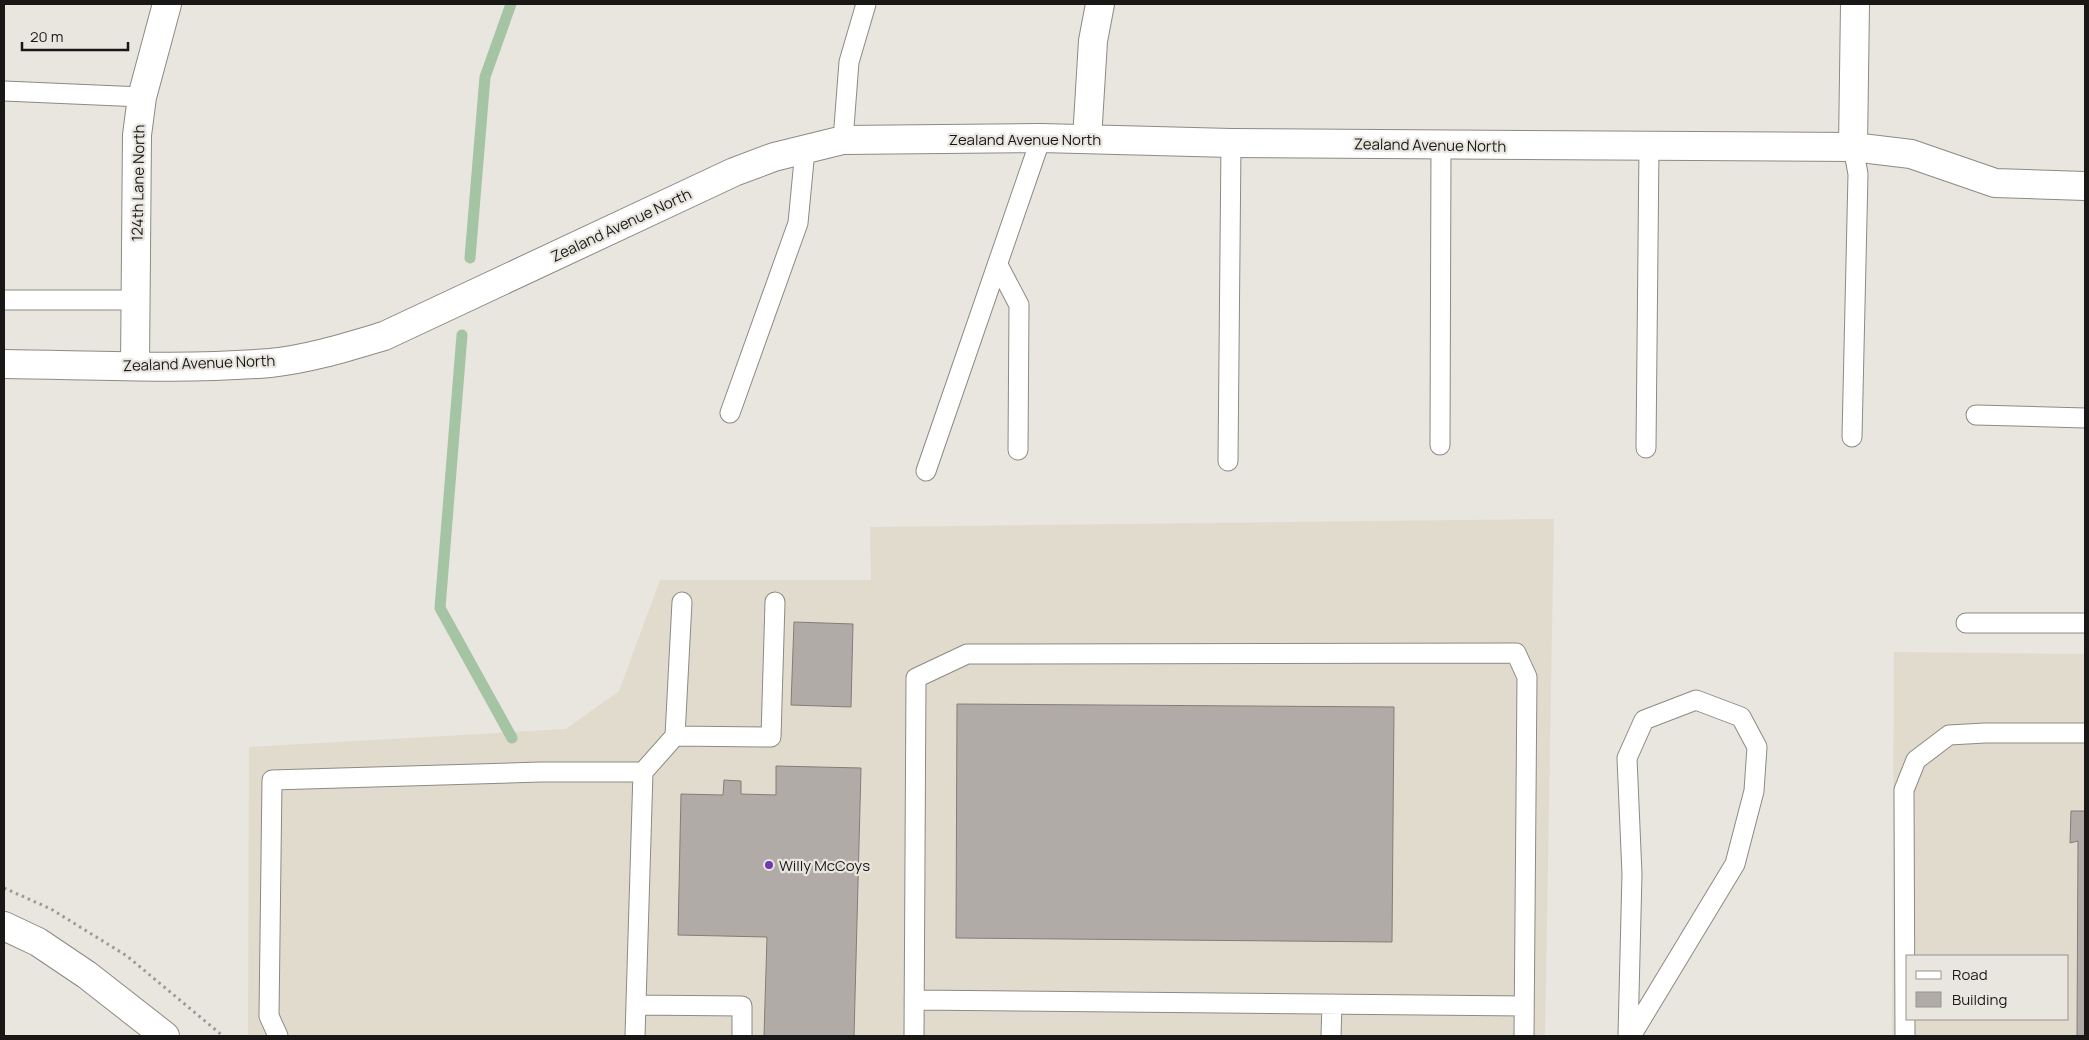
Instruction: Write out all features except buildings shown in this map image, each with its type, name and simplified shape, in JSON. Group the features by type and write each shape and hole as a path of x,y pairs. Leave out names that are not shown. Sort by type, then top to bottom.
{"street":[{"name":"124th Lane North","path":"135,366 137,135 142,97 167,4"},
{"path":"1088,139 1093,41 1100,4"},
{"path":"1853,148 1855,4"},
{"name":"Zealand Avenue North","path":"4,364 135,366 271,362 335,351 384,336 734,172 774,157 843,140 1041,138 1231,143 1853,148 1911,154 1995,183 2085,186"},
{"path":"4,926 38,942 87,975 164,1036"}],"lane":[{"path":"843,140 849,62 866,4"},
{"path":"4,91 142,97"},
{"path":"926,471 1041,138"},
{"path":"1228,461 1231,143"},
{"path":"1440,145 1440,445"},
{"path":"1646,448 1649,146"},
{"path":"1852,437 1858,174 1853,148"},
{"path":"730,413 798,223 805,150"},
{"path":"998,265 1019,305 1018,450"},
{"path":"4,300 136,300"},
{"path":"1976,415 2085,418"},
{"path":"635,1036 643,772 675,736 682,602"},
{"path":"675,736 771,737 775,602"},
{"path":"1966,624 2085,623"},
{"path":"914,1036 916,678 967,654 1516,653 1527,677 1524,1036"},
{"path":"1696,700 1740,717 1757,747 1754,791 1735,864 1630,1036 1632,874 1627,758 1644,720 1696,700"},
{"path":"1905,1036 1904,790 1916,760 1949,736 1985,733 2085,733"},
{"path":"278,1036 269,1016 272,780 541,772 643,772"},
{"path":"914,1000 1524,1006"},
{"path":"1331,1036 1332,1004"},
{"path":"636,1005 742,1006 742,1036"}],"shaded area":[{"path":"1554,519 1545,1036 248,1036 249,747 566,729 619,691 660,580 871,580 870,527"},
{"path":"1894,652 2085,654 2085,1036 1892,1036"}],"waterway":[{"path":"470,258 485,77 511,4"},
{"path":"462,335 440,608 512,738"}],"place":[{"name":"Willy McCoys","path":"769,865"}]}
